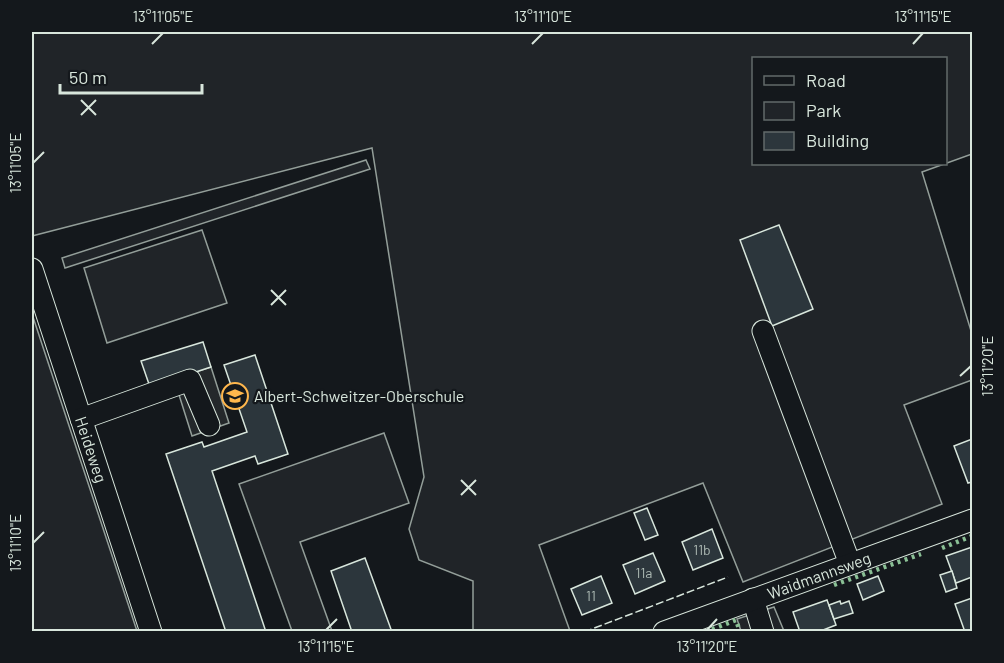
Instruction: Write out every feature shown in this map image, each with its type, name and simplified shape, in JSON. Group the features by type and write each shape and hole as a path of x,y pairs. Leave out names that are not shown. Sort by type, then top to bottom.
{"street":[{"name":"Heideweg","path":"32,269 151,632"},
{"path":"763,331 850,564"},
{"path":"81,419 190,380 209,424"},
{"name":"Waidmannsweg","path":"664,632 972,520"},
{"path":"753,600 763,632"}],"green space":[{"path":"32,32 972,32 972,154 947,163 947,57 752,57 752,165 941,165 922,172 972,334 972,380 904,405 942,504 743,582 703,483 539,545 570,631 473,631 473,581 419,560 409,529 424,477 372,148 32,236"},
{"path":"366,160 370,169 65,268 62,258"},
{"path":"202,230 227,303 107,343 84,268"},
{"path":"32,314 137,631 32,631"},
{"path":"384,433 409,503 300,542 332,631 292,631 239,484"},
{"path":"774,607 784,631 741,631 737,619"}],"shaded area":[{"path":"211,367 229,423 192,436 174,379"}],"building":[{"path":"779,225 813,309 772,326 740,240"},
{"path":"203,342 211,367 150,387 141,361"},
{"path":"255,355 288,454 258,464 255,456 212,471 266,632 226,632 166,454 202,442 204,447 247,432 224,365"},
{"path":"972,439 972,482 968,483 954,446"},
{"path":"647,508 658,535 645,540 634,513"},
{"path":"712,529 723,558 693,570 682,542"},
{"path":"972,547 972,577 956,583 946,556"},
{"path":"653,553 665,581 635,594 623,565"},
{"path":"365,558 392,632 352,632 331,571"},
{"path":"952,571 957,588 946,592 940,575"},
{"path":"601,576 612,603 582,615 571,589"},
{"path":"878,576 884,591 863,600 857,584"},
{"path":"972,598 972,630 965,632 955,604"},
{"path":"827,600 836,625 818,632 800,632 793,612"},
{"path":"840,601 841,604 849,601 853,613 834,619 829,605"}],"hedge":[{"path":"942,548 972,536"},
{"path":"834,585 921,554"},
{"path":"705,632 736,620 740,632"}],"fence":[{"path":"584,632 728,577"}],"place":[{"name":"Albert-Schweitzer-Oberschule","path":"235,396"}]}
